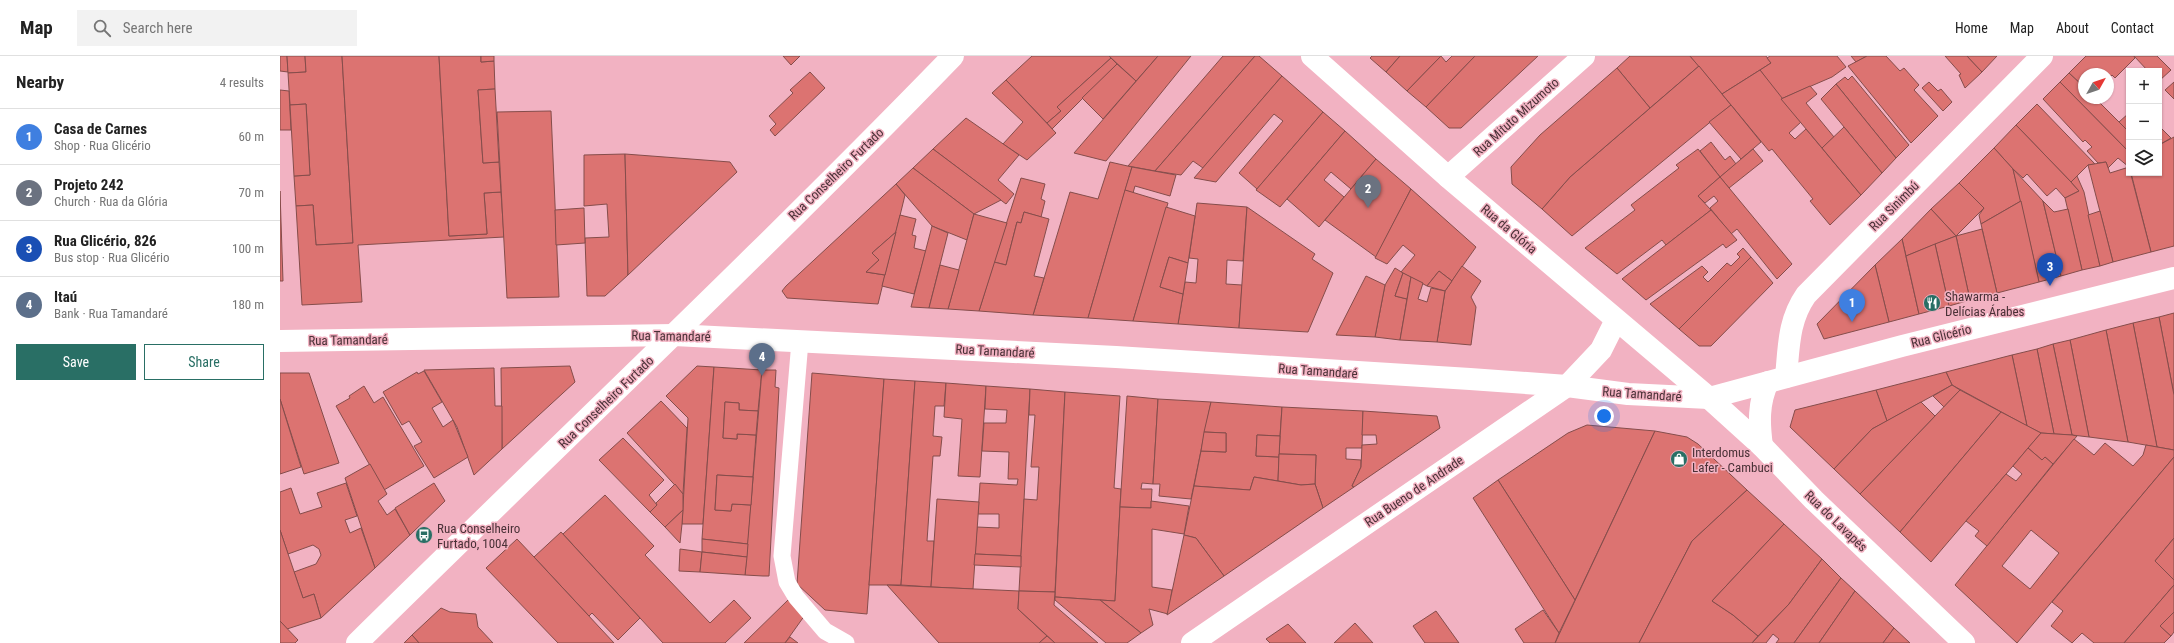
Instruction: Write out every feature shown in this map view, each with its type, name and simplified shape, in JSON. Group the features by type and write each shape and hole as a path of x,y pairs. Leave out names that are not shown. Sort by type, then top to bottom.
{"street":[{"name":"Rua Conselheiro Furtado","path":"357,643 674,335 878,134 953,56"},
{"name":"Rua da Glória","path":"1312,56 1448,177 1709,398"},
{"name":"Rua Mituto Mizumoto","path":"1448,177 1584,56"},
{"name":"Rua Sinimbú","path":"1762,446 1760,410 1762,394 1777,380 1791,325 1797,309 1806,295 2042,56"},
{"name":"Rua Glicério","path":"1709,398 1902,346 2174,278"},
{"name":"Rua Bueno de Andrade","path":"1192,643 1567,386 1601,350 1616,320"},
{"name":"Rua Tamandaré","path":"280,341 674,335 1116,357 1567,386 1628,394 1709,398"},
{"name":"Rua do Lavapés","path":"1709,398 1762,446 1814,500 1964,643"}],"lane":[{"path":"800,341 782,556 786,582 796,597 825,631 846,643"}],"building":[{"path":"280,56 287,56 288,72 280,71"},
{"path":"287,56 305,56 306,72 288,73"},
{"path":"305,56 342,56 353,243 316,245 313,205 296,206 294,176 310,175 306,104 290,105 288,73 306,72"},
{"path":"342,56 439,56 449,236 487,234 484,193 501,192 504,237 358,245 362,302 302,305 296,206 313,205 316,245 353,243"},
{"path":"439,56 481,56 481,62 494,61 495,89 478,90 483,163 499,162 501,192 484,193 487,234 449,236"},
{"path":"481,56 494,56 494,61 481,62"},
{"path":"783,56 800,56 791,65"},
{"path":"1032,56 1109,56 1111,58 1057,107 1061,111 1047,123 1006,80"},
{"path":"1109,56 1158,56 1136,81"},
{"path":"1158,56 1191,56 1106,161 1074,153"},
{"path":"1223,56 1255,56 1155,171 1128,166"},
{"path":"1255,56 1259,56 1282,76 1203,168 1193,161 1181,175 1155,171"},
{"path":"1372,56 1400,56 1386,72 1370,58"},
{"path":"1400,56 1441,56 1407,91 1386,72"},
{"path":"1441,56 1446,62 1452,56 1475,56 1426,107 1407,91"},
{"path":"1475,56 1538,56 1461,128 1449,128 1426,107"},
{"path":"1630,56 1690,56 1699,66 1650,108 1617,68"},
{"path":"1690,56 1766,56 1771,63 1722,94"},
{"path":"1770,56 1837,56 1846,67 1832,77 1781,99 1760,70 1771,63 1767,58"},
{"path":"1851,56 1867,56 1856,62"},
{"path":"1867,56 1886,56 1900,71 1904,68 1919,85 1914,90 1938,116 1911,143 1848,66"},
{"path":"1945,56 1967,56 1982,72 1965,88 1959,75 1961,74"},
{"path":"1967,56 1997,56 1982,72"},
{"path":"2086,56 2134,56 2135,58 2115,78 2114,68 2078,68 2078,81 2069,73"},
{"path":"2134,56 2157,56 2171,70 2162,78 2162,68 2145,68"},
{"path":"1111,58 1117,64 1052,129 1047,123 1061,111 1057,107"},
{"path":"1117,64 1136,81 1103,119 1082,98"},
{"path":"1699,66 1731,105 1572,236 1542,209 1570,177"},
{"path":"1617,68 1650,108 1570,177 1542,209 1512,184 1511,167 1540,135"},
{"path":"1760,70 1801,122 1789,133 1795,139 1806,129 1861,195 1830,225 1810,201 1813,199 1772,149 1769,151 1722,94"},
{"path":"810,72 825,88 775,136 770,130 776,124 769,116 793,93 790,90"},
{"path":"2069,73 2078,81 2078,100 2060,82"},
{"path":"1282,76 1323,112 1257,189 1239,173 1283,121 1274,114 1216,182 1194,178"},
{"path":"1852,76 1909,145 1896,158 1836,84 1845,77 1848,80"},
{"path":"1006,80 1056,133 1027,160 1003,144 1023,122 992,93"},
{"path":"1929,82 1938,91 1941,89 1952,102 1943,111 1922,88"},
{"path":"2060,82 2078,100 2078,104 2082,104 2126,149 2126,165 2118,158 2108,168 2106,162 2098,163 2087,151 2092,147 2085,140 2083,142 2043,99"},
{"path":"2174,82 2174,99 2165,90"},
{"path":"1836,84 1896,158 1882,173 1821,99"},
{"path":"1810,86 1817,94 1806,103 1834,137 1822,148 1781,99"},
{"path":"495,89 499,162 483,163 478,90"},
{"path":"280,90 289,91 291,130 280,130"},
{"path":"306,104 310,175 294,176 290,105"},
{"path":"2037,104 2095,164 2088,165 2071,182 2016,125"},
{"path":"2082,104 2101,104 2126,129 2126,149"},
{"path":"1731,105 1761,142 1741,159 1709,122"},
{"path":"551,111 559,297 507,298 497,112"},
{"path":"1323,112 1345,131 1280,207 1256,190"},
{"path":"2126,116 2126,129 2119,122"},
{"path":"966,118 1019,155 998,180 1014,194 1006,204 933,149"},
{"path":"2016,125 2079,191 2065,198 2056,188 2047,196 2027,174 2023,178 2013,169 1994,148"},
{"path":"1844,127 1882,173 1861,195 1822,148"},
{"path":"2162,129 2171,138 2162,143"},
{"path":"1345,131 1376,159 1351,189 1331,172 1324,180 1344,197 1319,227 1287,199"},
{"path":"2174,137 2174,246 2151,252 2132,176 2162,176 2162,143"},
{"path":"1711,142 1725,160 1730,156 1736,164 1720,177 1700,151"},
{"path":"1994,148 2013,169 2021,201 1981,224 1979,215 1984,208 1959,183"},
{"path":"933,149 1001,200 974,214 913,168"},
{"path":"1698,149 1720,177 1698,196 1711,210 1666,245 1662,240 1617,274 1585,248 1635,210 1631,205 1679,168 1676,165"},
{"path":"1753,149 1763,161 1729,188 1720,177"},
{"path":"625,154 628,275 605,296 587,296 585,238 609,237 607,204 584,206 584,155"},
{"path":"625,154 730,162 737,172 628,275"},
{"path":"1376,159 1411,189 1376,257 1325,220"},
{"path":"1110,162 1132,167 1088,318 1033,315 1070,192 1098,199"},
{"path":"2106,162 2110,173 2126,168 2126,176 2131,176 2151,252 2113,262 2088,165"},
{"path":"1132,167 1176,175 1170,196 1135,186 1133,193 1125,190"},
{"path":"913,168 974,214 967,240 932,226 896,184"},
{"path":"2013,169 2043,201 2061,276 2039,282"},
{"path":"2077,176 2084,192 2100,266 2082,270 2065,198 2079,191 2071,182"},
{"path":"1720,177 1792,264 1777,279 1737,229 1731,234 1710,208 1718,201 1714,196 1705,203 1698,196"},
{"path":"1021,178 1045,184 1041,199 1045,201 1041,217 1024,212 1021,223 1017,222 1006,265 994,262"},
{"path":"1959,183 1984,208 1956,236 1931,209"},
{"path":"896,184 905,195 896,232 872,253 879,260 866,272 885,275 878,304 787,298 782,291 786,286"},
{"path":"1411,189 1476,247 1452,281 1439,271 1427,286 1401,272 1415,255 1403,245 1387,264 1375,258"},
{"path":"1125,190 1168,203 1133,321 1088,318"},
{"path":"280,191 283,281 280,281"},
{"path":"2021,201 2039,282 1997,293 1981,224"},
{"path":"2043,201 2054,212 2068,209 2082,270 2061,276"},
{"path":"1197,203 1247,207 1243,261 1227,260 1226,284 1242,285 1239,328 1178,324 1185,282 1196,283 1198,259 1189,258"},
{"path":"1166,207 1195,216 1188,263 1169,257 1160,287 1183,294 1178,324 1133,321"},
{"path":"1247,207 1315,254 1312,259 1333,273 1308,332 1239,328"},
{"path":"584,208 585,243 556,245 555,210"},
{"path":"1931,209 1956,236 1906,256 1902,239"},
{"path":"1711,210 1737,240 1726,248 1723,244 1646,300 1622,279"},
{"path":"2100,211 2113,262 2100,266 2088,215"},
{"path":"1024,212 1049,219 1034,276 1044,278 1033,315 979,311 994,262 1006,265 1017,222 1021,223"},
{"path":"974,214 1007,223 979,311 948,309"},
{"path":"900,215 916,219 912,235 916,236 914,248 926,251 914,294 882,286"},
{"path":"932,226 948,233 929,308 911,307"},
{"path":"1982,229 1997,293 1970,300 1956,236"},
{"path":"896,232 885,275 866,272 879,260 872,253"},
{"path":"1956,236 1970,300 1949,306 1935,244"},
{"path":"1902,239 1919,314 1889,322 1875,265"},
{"path":"1935,244 1949,306 1919,314 1906,256"},
{"path":"1743,248 1751,257 1679,329 1650,304 1702,266 1708,272 1703,277 1708,282 1727,263 1731,266 1740,257 1737,254"},
{"path":"1169,257 1188,263 1183,294 1160,287"},
{"path":"1751,257 1773,283 1711,346 1699,346 1679,329"},
{"path":"940,265 959,270 948,309 929,308"},
{"path":"1875,265 1889,322 1824,339 1817,324"},
{"path":"1462,266 1481,281 1471,297 1476,307 1471,345 1437,342 1445,291"},
{"path":"1395,268 1403,273 1395,296 1407,299 1400,340 1375,337 1385,285"},
{"path":"1439,271 1452,281 1445,291 1427,286"},
{"path":"1403,273 1411,277 1407,299 1395,296"},
{"path":"1366,276 1385,285 1375,337 1336,335"},
{"path":"1411,277 1423,283 1418,299 1427,302 1431,288 1445,291 1437,342 1400,340"},
{"path":"2174,313 2174,395 2159,317"},
{"path":"2159,317 2174,395 2174,450 2157,447 2133,323"},
{"path":"2133,323 2157,447 2128,442 2106,330"},
{"path":"2106,330 2128,442 2089,437 2070,340"},
{"path":"2070,340 2089,437 2072,435 2053,344"},
{"path":"2053,344 2072,435 2054,434 2037,349"},
{"path":"2037,349 2054,434 2041,433 2027,426 2012,355"},
{"path":"2012,355 2027,426 1952,385 1946,372"},
{"path":"570,366 575,382 502,449 501,368"},
{"path":"697,366 714,367 703,524 682,524 688,418 666,396"},
{"path":"714,367 762,370 758,411 739,410 739,403 725,402 723,438 737,439 737,434 756,435 753,477 717,475 715,510 731,511 732,504 751,505 748,544 702,539"},
{"path":"494,368 495,406 502,406 502,449 474,475 457,427 424,370"},
{"path":"762,370 776,370 775,387 779,388 769,576 745,575"},
{"path":"424,371 442,402 432,408 443,427 453,420 468,457 434,478 414,446 422,442 409,421 402,425 383,392 417,372 418,374"},
{"path":"1946,372 1952,385 1887,421 1876,390"},
{"path":"280,373 309,373 339,463 304,474 280,399"},
{"path":"812,373 884,379 867,614 825,610 797,584"},
{"path":"884,379 915,381 901,585 869,585"},
{"path":"915,381 946,383 944,406 935,406 933,436 942,437 940,456 933,456 927,541 934,541 931,587 901,585"},
{"path":"946,383 986,386 980,477 958,476 962,419 944,417"},
{"path":"1952,385 1960,390 1944,407 1933,396"},
{"path":"364,386 374,403 383,397 424,466 384,490 336,406 350,398 349,396"},
{"path":"986,386 1030,389 1021,556 975,554 977,527 999,528 999,514 978,514 980,483 1017,485 1018,479 1008,479 1009,452 982,451 984,423 1006,423 1007,410 985,409"},
{"path":"1030,389 1065,392 1055,592 1019,591 1024,499 1037,500 1039,467 1031,467 1035,415 1029,415"},
{"path":"1876,390 1887,421 1872,429 1834,469 1790,427 1795,410"},
{"path":"1960,390 2001,412 1900,532 1860,494"},
{"path":"1065,392 1120,396 1114,488 1121,489 1115,601 1055,597"},
{"path":"1127,396 1158,399 1153,484 1142,483 1141,489 1152,489 1151,508 1120,507"},
{"path":"280,399 301,467 280,474"},
{"path":"1158,399 1211,402 1191,499 1159,496 1160,484 1153,484"},
{"path":"661,401 687,428 683,494 627,433"},
{"path":"725,402 739,403 739,410 758,411 756,435 737,434 737,439 723,438"},
{"path":"1211,402 1282,407 1280,436 1257,435 1256,456 1279,457 1278,481 1254,477 1250,490 1194,486 1201,451 1226,452 1226,433 1204,432"},
{"path":"1921,402 1935,416 1860,494 1834,469 1872,429"},
{"path":"1282,407 1363,411 1362,448 1346,448 1346,459 1361,460 1361,467 1352,486 1354,487 1323,508 1315,484 1316,455 1279,454"},
{"path":"1363,411 1437,416 1440,428 1354,487 1352,486 1361,467 1362,445 1377,444 1376,435 1362,435"},
{"path":"2001,412 2041,433 1931,562 1900,532"},
{"path":"1587,425 1655,431 1575,600 1498,480 1568,433"},
{"path":"1655,431 1687,437 1698,444 1747,490 1692,541 1639,643 1555,643"},
{"path":"1204,432 1226,433 1226,452 1201,451"},
{"path":"2041,433 2077,436 2053,464 2045,457 2042,460 2028,448"},
{"path":"1257,435 1280,436 1279,457 1256,456"},
{"path":"623,438 664,480 649,495 657,505 650,512 599,460"},
{"path":"2074,439 2094,455 2105,443 2133,466 2143,455 2146,445 2174,450 2174,457 2017,643 1955,585","holes":["2031,530 2059,553 2030,589 2002,566"]},
{"path":"2028,448 2042,460 2045,457 2053,464 1987,546 1975,536 1979,531 1966,521 2006,474 2016,481 2022,474 2013,466"},
{"path":"1279,454 1316,455 1315,484 1301,485 1278,481"},
{"path":"2174,457 2174,538 2155,561 2174,580 2174,585 2124,643 2094,643 2082,633 2072,643 2051,626 2063,611 2052,602"},
{"path":"370,464 387,494 378,501 387,515 395,509 410,535 375,568 345,478"},
{"path":"717,475 753,477 751,505 732,504 731,511 715,510"},
{"path":"1254,477 1301,485 1315,484 1323,508 1224,576 1196,538 1184,535 1194,486 1250,490"},
{"path":"1498,480 1575,600 1559,633 1473,498"},
{"path":"346,483 357,516 345,520 350,533 361,528 375,568 321,618 314,594 303,598 294,572 316,564 321,555 319,549 313,545 288,554 280,530 280,492 291,488 300,514 322,507 317,493"},
{"path":"434,483 445,501 410,535 395,508"},
{"path":"675,484 683,494 683,510 665,527 650,512 657,505 656,503"},
{"path":"1747,490 1784,524 1712,601 1733,615 1758,636 1752,643 1639,643 1692,541"},
{"path":"605,495 654,546 645,555 710,623 734,600 751,618 725,643 663,643 563,534"},
{"path":"937,499 979,502 973,589 931,587"},
{"path":"1151,501 1189,506 1184,534 1152,529 1152,587 1172,590 1168,614 1149,609 1153,625 1141,633 1100,600 1115,601 1120,507 1151,508"},
{"path":"683,510 682,524 680,543 665,527"},
{"path":"1784,524 1822,559 1789,604 1758,636 1733,615 1712,601"},
{"path":"280,530 303,598 314,594 321,618 287,629 280,621"},
{"path":"561,532 640,618 618,640 592,613 589,616 534,557"},
{"path":"1184,535 1196,538 1224,576 1167,615"},
{"path":"2174,538 2174,580 2155,561"},
{"path":"517,539 614,643 558,643 486,568"},
{"path":"702,539 748,544 747,557 702,552"},
{"path":"680,549 702,552 700,572 679,571"},
{"path":"702,552 747,557 745,575 700,572"},
{"path":"975,554 1021,556 1021,567 974,565"},
{"path":"1822,559 1841,578 1794,643 1776,643 1779,639 1773,634 1766,643 1752,643 1789,604"},
{"path":"1841,578 1855,591 1819,643 1794,643"},
{"path":"887,585 1019,591 1018,609 1047,636 1039,643 939,643"},
{"path":"2174,585 2174,612 2160,626 2171,636 2164,643 2124,643"},
{"path":"1019,591 1055,592 1054,605 1098,643 1055,643 1018,609"},
{"path":"1855,591 1894,628 1883,643 1819,643"},
{"path":"1055,597 1100,600 1141,633 1127,643 1106,643 1055,600"},
{"path":"788,600 805,615 785,643 744,643"},
{"path":"441,608 450,612 476,614 478,627 493,643 419,643 412,635"},
{"path":"1543,610 1559,633 1555,643 1524,643 1515,629"},
{"path":"1436,611 1459,643 1425,643 1413,626"},
{"path":"2174,612 2174,632 2171,636 2160,626"},
{"path":"280,621 298,640 295,643 280,643"},
{"path":"1355,623 1373,643 1334,643"},
{"path":"1288,624 1306,643 1270,643 1266,639"},
{"path":"1894,628 1910,643 1883,643"},
{"path":"412,635 419,643 404,643"},
{"path":"1047,636 1055,643 1039,643"},
{"path":"790,637 798,643 785,643"}],"place":[{"name":"Projeto 242","path":"1368,208"},
{"name":"Rua Glicério, 826","path":"2050,286"},
{"name":"Shawarma - Delícias Árabes","path":"1932,303"},
{"name":"Casa de Carnes","path":"1852,322"},
{"name":"Itaú","path":"762,376"},
{"name":"Interdomus Lafer - Cambuci","path":"1679,459"},
{"name":"Rua Conselheiro Furtado, 1004","path":"424,535"}]}
